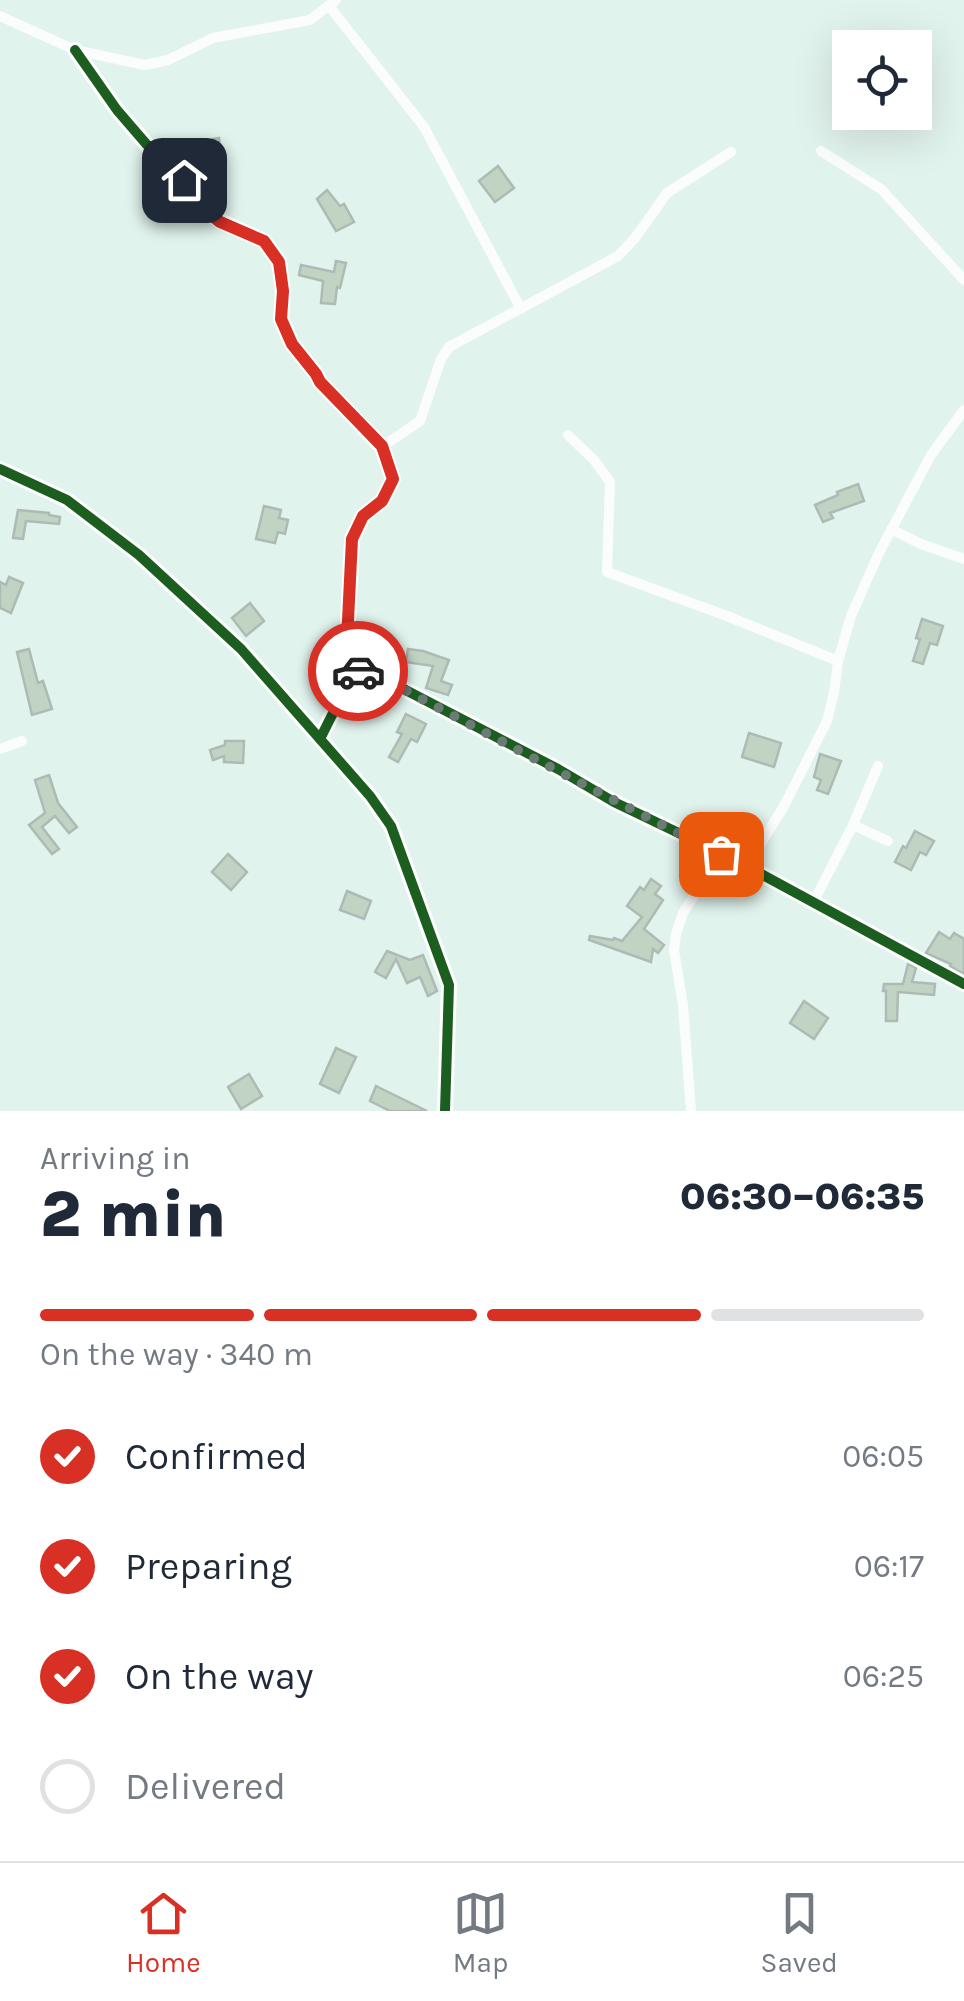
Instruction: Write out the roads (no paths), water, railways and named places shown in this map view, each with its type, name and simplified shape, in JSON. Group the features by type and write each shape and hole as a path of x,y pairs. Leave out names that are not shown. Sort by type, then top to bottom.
{"street":[{"path":"0,16 75,50 145,64 168,60 212,38 310,20 333,3 424,127 521,309"},
{"path":"75,50 117,110 184,180 210,214 264,241 279,262 281,319 292,344 320,382 382,446 393,479 382,501 363,516 352,539 347,641 355,672 320,739"},
{"path":"821,151 882,190 964,280"},
{"path":"382,446 420,421 441,359 449,347 618,256 666,193 731,152"},
{"path":"740,862 755,853 827,722 851,616 891,529 931,456 964,410"},
{"path":"568,435 610,482 607,572 838,661"},
{"path":"0,469 67,500 139,554 241,649 370,796 391,826 449,985 446,1111"},
{"path":"891,529 964,559"},
{"path":"355,672 367,670 614,802 740,862 964,984"},
{"path":"0,749 22,741"},
{"path":"813,903 878,766"},
{"path":"853,825 888,840"},
{"path":"691,1111 683,1005 674,950 682,913 721,854"}]}
